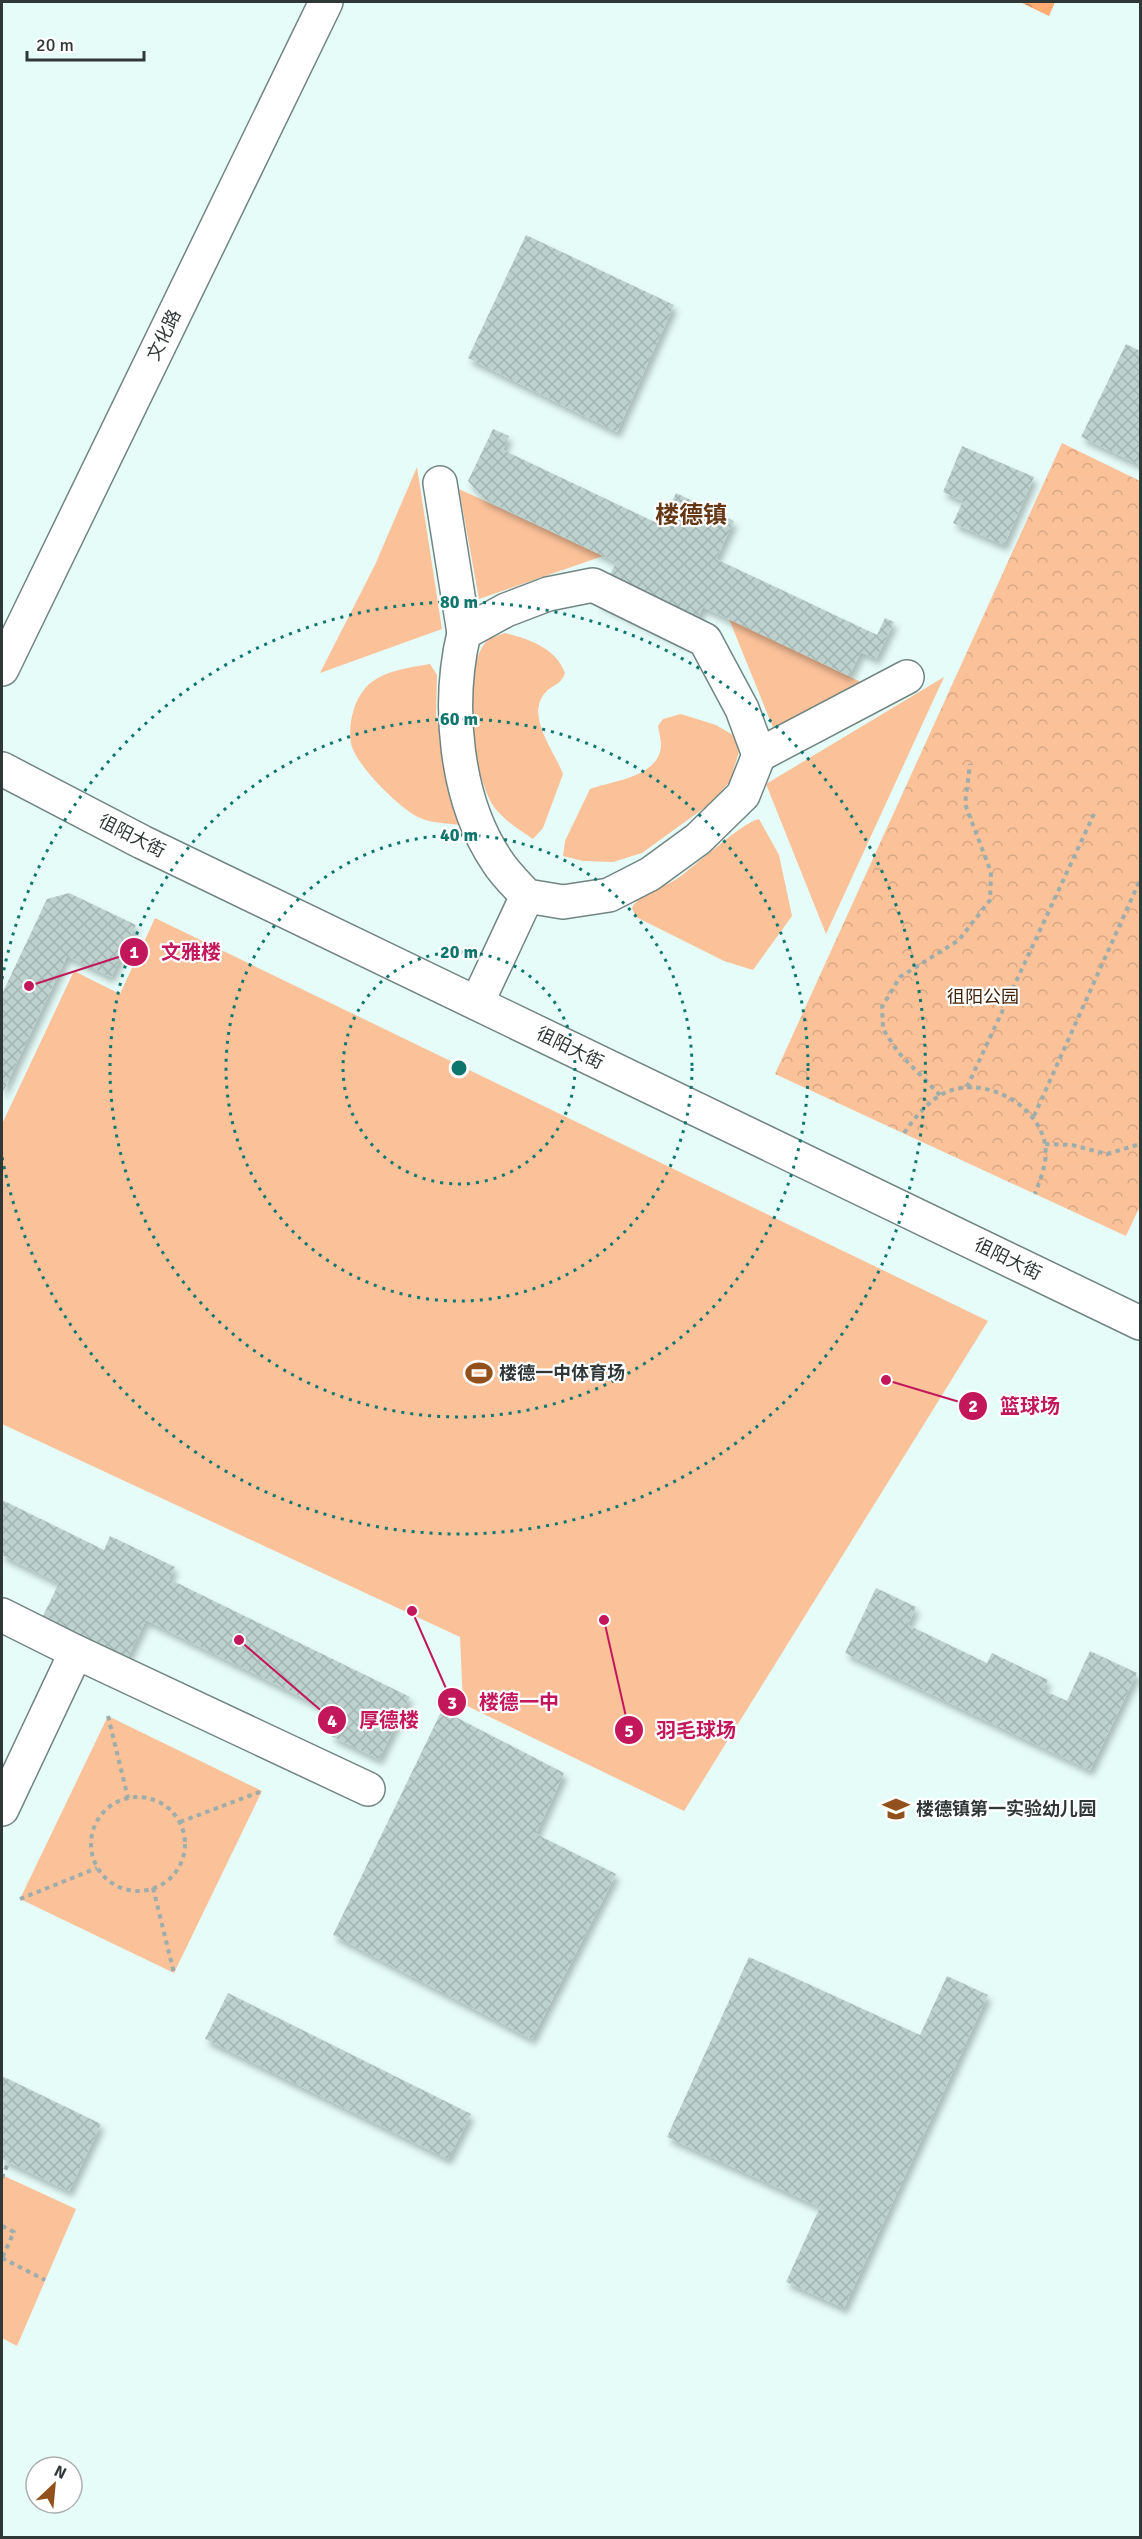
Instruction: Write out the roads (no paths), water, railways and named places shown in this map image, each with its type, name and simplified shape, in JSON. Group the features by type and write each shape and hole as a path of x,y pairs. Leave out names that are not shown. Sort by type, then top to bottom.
{"street":[{"name":"文化路","path":"2,669 326,2"},
{"path":"440,483 464,633 456,665 456,739 472,814 497,861 527,896 563,902 609,895 650,874 698,839 743,795 759,755 907,677"},
{"path":"464,633 506,610 548,594 593,585 705,640 742,709 759,755"},
{"name":"徂阳大街","path":"2,769 142,842 1138,1315"},
{"path":"477,1003 527,896"},
{"path":"2,1615 368,1789"},
{"path":"2,1809 76,1652"}],"place":[{"name":"文雅楼","path":"29,986"},
{"name":"楼德一中体育场","path":"479,1373"},
{"name":"篮球场","path":"886,1380"},
{"name":"楼德一中","path":"412,1611"},
{"name":"羽毛球场","path":"604,1620"},
{"name":"厚德楼","path":"239,1640"},
{"name":"楼德镇第一实验幼儿园","path":"896,1809"}],"district":[{"name":"楼德镇","path":"691,515"}],"park label":[{"name":"徂阳公园","path":"983,997"}]}
